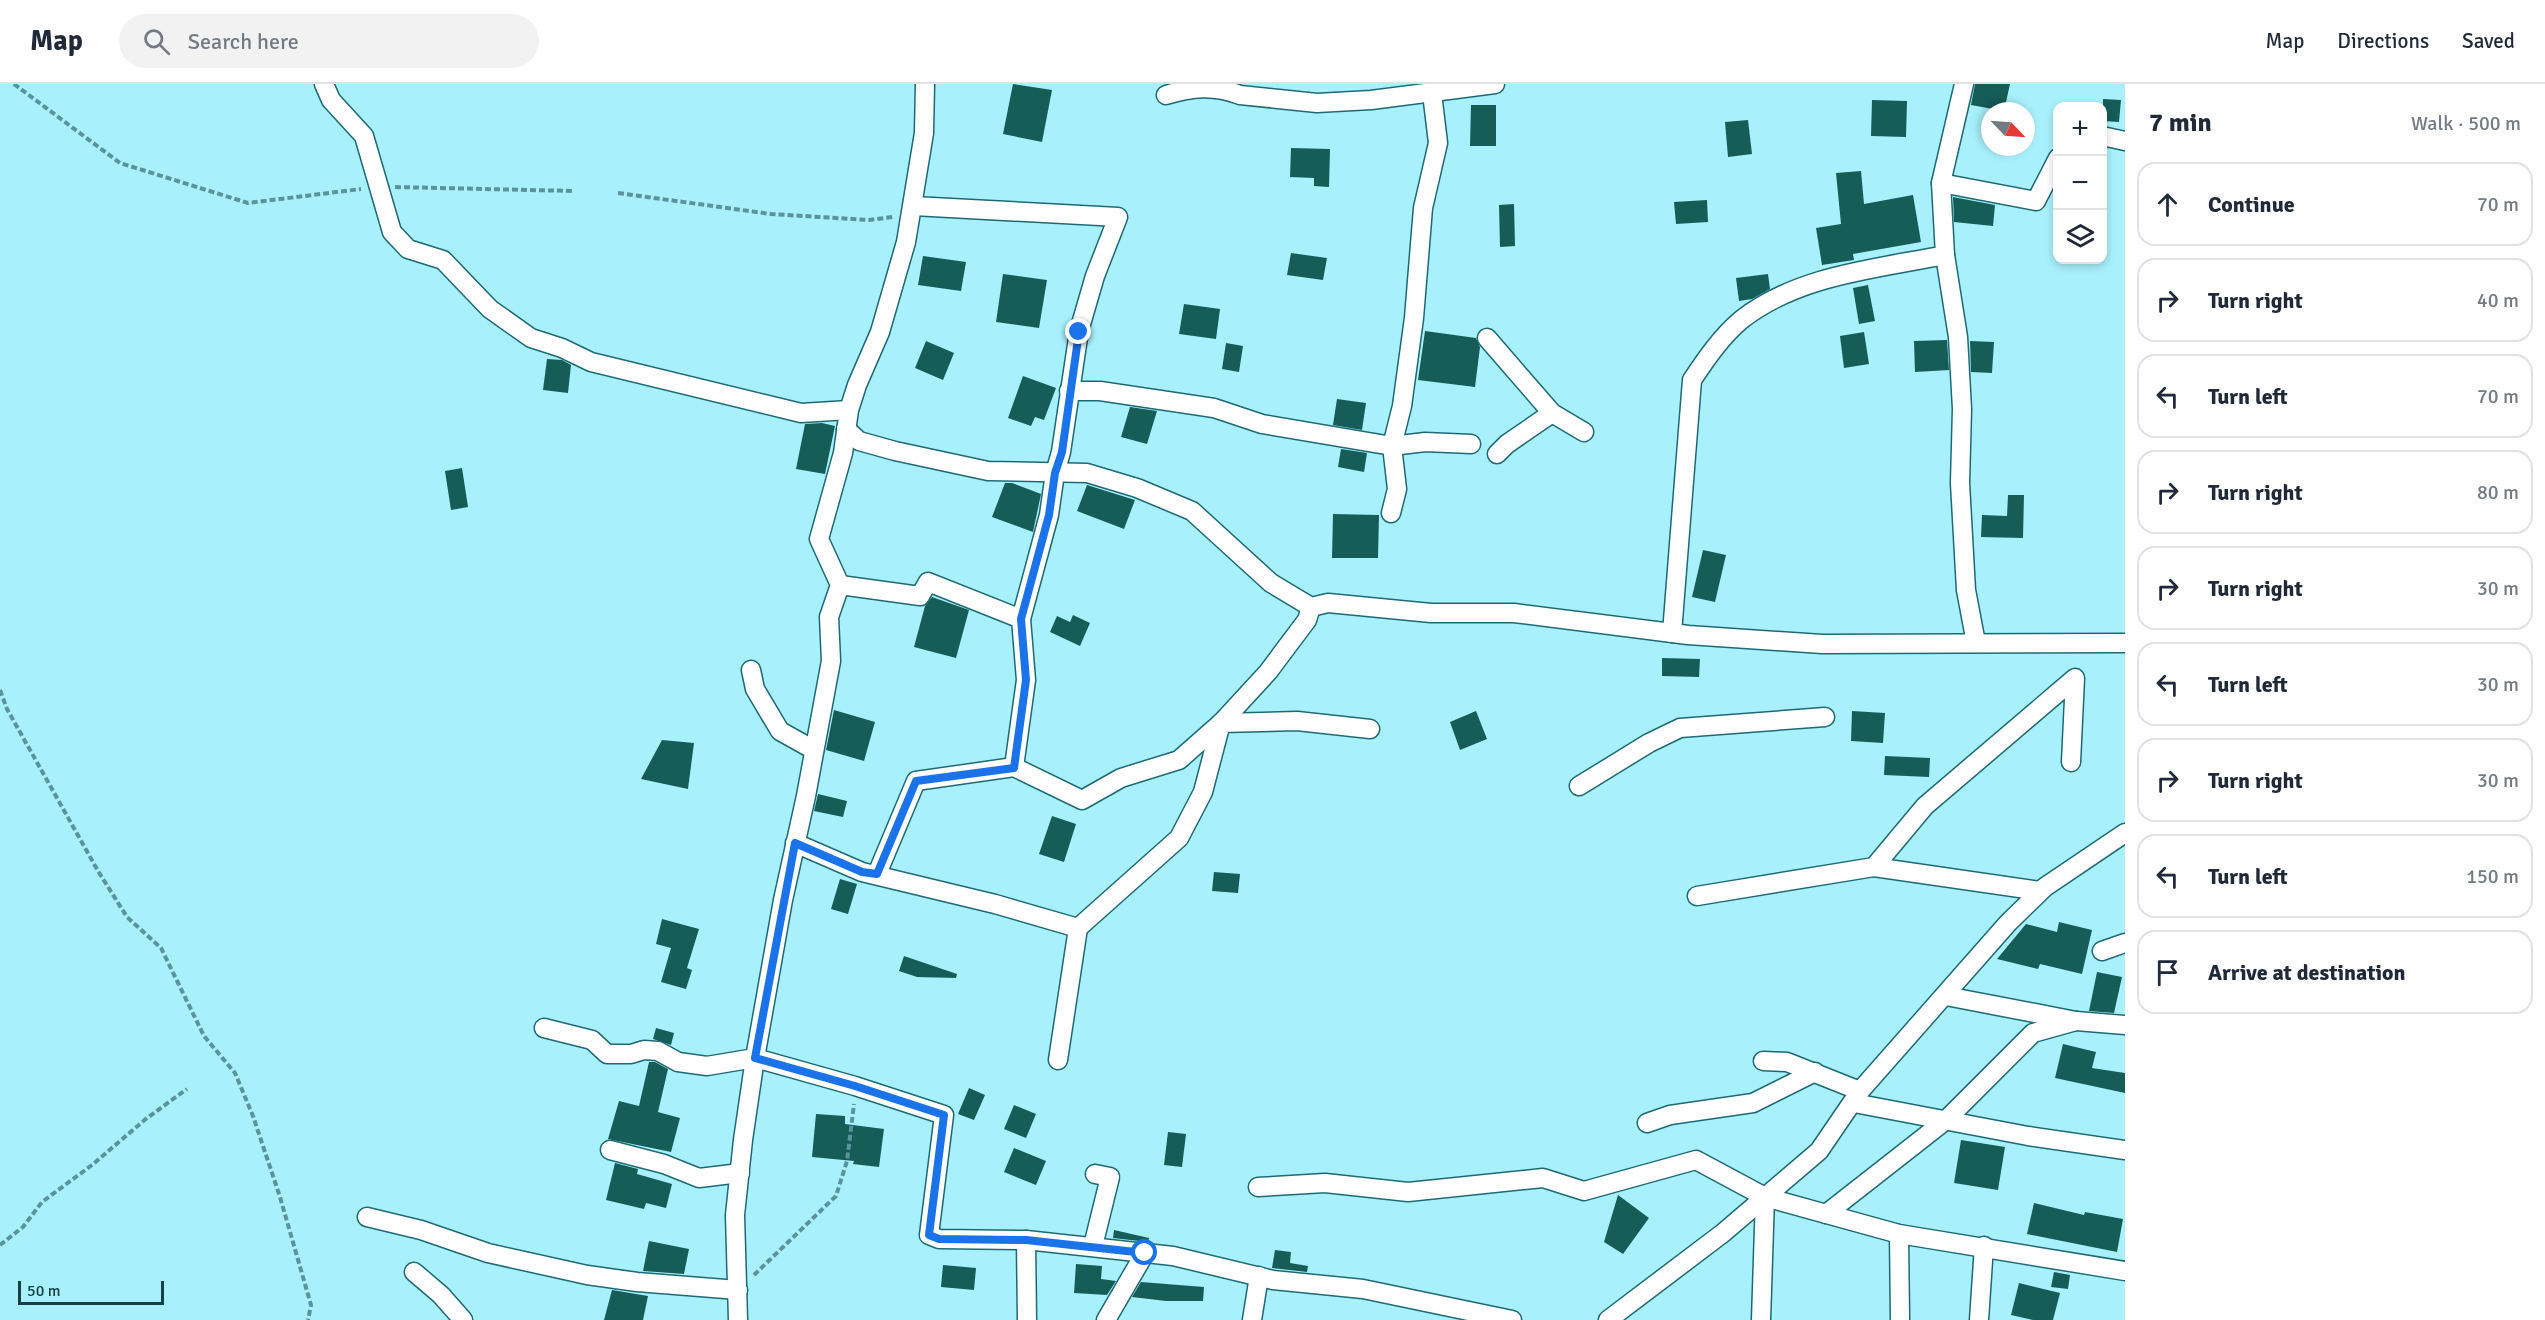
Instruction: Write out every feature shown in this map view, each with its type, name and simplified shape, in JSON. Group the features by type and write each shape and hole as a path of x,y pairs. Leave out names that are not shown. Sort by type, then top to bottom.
{"street":[{"path":"324,84 331,100 364,136 392,232 408,249 443,260 490,309 531,338 562,348 591,362 801,413 849,410"},
{"path":"738,1320 735,1215 755,1058 831,661 829,617 840,585 819,539 843,453 849,410 893,295 913,210 924,134 925,84"},
{"path":"1166,95 1191,87 1317,103 1371,100 1495,84"},
{"path":"1964,84 1941,183 1945,255 1958,337 1962,409 1961,507 1966,590 1976,643"},
{"path":"1391,513 1397,489 1392,446 1402,406 1414,318 1423,208 1438,143 1432,93"},
{"path":"2107,137 2125,141"},
{"path":"1941,183 2036,201 2053,168"},
{"path":"913,210 1118,217 1095,276 1079,332 1062,452 1055,473 1049,515 1021,619 1026,680 1014,768"},
{"path":"1672,633 1692,380 1712,350 1742,320 1795,288 1850,274 1945,255"},
{"path":"1487,338 1552,412 1584,432"},
{"path":"1069,391 1100,391 1214,408 1262,424 1392,446 1425,442 1471,444"},
{"path":"1497,454 1507,444 1552,412"},
{"path":"846,429 859,441 988,471 1087,473 1137,488 1192,511 1271,583 1311,607 1328,603 1431,613 1514,613 1672,633 1822,644 2125,643"},
{"path":"840,585 920,596 928,582 1021,619"},
{"path":"877,874 916,781 1014,768 1082,800 1121,778 1179,760 1221,723 1274,664 1307,620 1311,607"},
{"path":"751,670 755,689 780,731 814,750"},
{"path":"1874,867 1925,806 2075,678 2071,762"},
{"path":"1579,786 1649,743 1680,728 1825,717"},
{"path":"1221,723 1297,721 1370,729"},
{"path":"1058,1060 1078,928 1179,838 1203,792 1221,723"},
{"path":"1608,1320 1723,1233 1820,1151 1857,1097 2008,923 2040,891 2125,833"},
{"path":"795,843 862,872 877,874 1078,928"},
{"path":"1697,896 1874,867 2040,891"},
{"path":"2102,951 2125,943"},
{"path":"1946,996 2076,1021 2125,1025"},
{"path":"1826,1214 1946,1120 2032,1033 2076,1021"},
{"path":"544,1028 592,1040 607,1054 631,1054 644,1050 658,1051 678,1062 707,1066 755,1058 855,1086 944,1115 929,1235 939,1239 1026,1240 1173,1256 1259,1276 1363,1289 1512,1320"},
{"path":"1763,1061 1787,1062 1815,1072 1857,1097 1946,1120 2028,1136 2125,1150"},
{"path":"1647,1123 1670,1115 1753,1103 1815,1072"},
{"path":"609,1150 664,1164 699,1178 740,1173"},
{"path":"1258,1187 1325,1184 1408,1192 1543,1178 1584,1191 1696,1160 1765,1197 1899,1234 2125,1270"},
{"path":"1094,1246 1110,1177 1095,1174"},
{"path":"1761,1320 1765,1197"},
{"path":"368,1217 421,1230 488,1253 587,1275 637,1282 738,1290"},
{"path":"1899,1234 1900,1320"},
{"path":"1026,1240 1027,1320"},
{"path":"1979,1320 1984,1246"},
{"path":"1106,1320 1145,1253"},
{"path":"414,1272 463,1320"},
{"path":"1252,1320 1259,1276"}],"path":[{"path":"14,84 120,163 248,203 378,187 575,191"},
{"path":"618,193 771,214 869,220 913,210"},
{"path":"0,690 7,709 98,871 127,917 161,948 204,1036 235,1073 280,1197 310,1305 309,1320"},
{"path":"738,1290 836,1196 847,1161 855,1086"},
{"path":"0,1245 23,1227 42,1202 65,1186 147,1118 188,1089"}],"building":[{"path":"1013,84 1052,90 1042,142 1003,134"},
{"path":"1975,84 2010,84 2006,102 1981,102 1981,107 1971,105"},
{"path":"2103,99 2121,100 2119,122 2107,121 2107,102 2103,102"},
{"path":"1872,100 1907,101 1906,137 1871,136"},
{"path":"1471,105 1496,105 1496,146 1470,146"},
{"path":"1748,120 1752,154 1728,157 1725,122"},
{"path":"1291,148 1330,149 1329,187 1314,186 1314,178 1290,177"},
{"path":"1861,171 1864,204 1913,195 1921,242 1853,254 1854,260 1822,265 1816,228 1841,224 1836,173"},
{"path":"1953,197 1995,205 1993,226 1954,222"},
{"path":"1707,200 1708,222 1676,224 1674,202"},
{"path":"1514,204 1515,246 1500,247 1499,205"},
{"path":"1291,253 1327,258 1323,280 1287,275"},
{"path":"923,256 966,262 961,291 918,285"},
{"path":"1003,274 1047,280 1039,328 996,322"},
{"path":"1768,274 1770,289 1752,299 1739,301 1736,278"},
{"path":"1868,285 1875,321 1859,324 1853,288"},
{"path":"1184,304 1220,309 1216,339 1179,334"},
{"path":"1425,331 1476,338 1480,347 1475,387 1418,380"},
{"path":"1864,332 1869,364 1844,368 1840,336"},
{"path":"1947,340 1949,370 1915,372 1914,341"},
{"path":"926,341 954,353 943,380 915,368"},
{"path":"1970,341 1994,342 1992,373 1971,372"},
{"path":"1226,343 1243,346 1239,372 1222,369"},
{"path":"547,359 562,360 571,365 568,393 543,390"},
{"path":"1023,376 1056,388 1044,420 1035,417 1031,426 1008,418"},
{"path":"1337,399 1366,403 1362,430 1333,425"},
{"path":"1130,407 1157,411 1147,444 1121,437"},
{"path":"822,423 835,426 825,474 796,469 805,424"},
{"path":"1341,449 1367,453 1364,472 1338,467"},
{"path":"462,468 468,507 451,510 445,471"},
{"path":"1005,483 1012,483 1041,494 1033,532 992,517"},
{"path":"1087,485 1135,500 1124,529 1077,511"},
{"path":"2008,495 2024,495 2023,538 1981,537 1982,515 2007,516"},
{"path":"1333,514 1379,515 1378,558 1332,558"},
{"path":"1703,550 1726,555 1715,602 1692,597"},
{"path":"932,597 969,610 956,658 914,647 925,606"},
{"path":"1073,615 1090,623 1080,646 1050,632 1057,616 1070,622"},
{"path":"1662,658 1700,659 1699,677 1662,676"},
{"path":"834,710 875,722 864,761 826,750"},
{"path":"1476,711 1487,739 1460,750 1450,722"},
{"path":"1852,711 1885,713 1883,743 1851,741"},
{"path":"662,740 694,743 688,789 641,779"},
{"path":"1885,756 1930,758 1929,777 1884,775"},
{"path":"818,794 847,801 843,817 814,811"},
{"path":"1052,816 1076,824 1064,862 1039,854"},
{"path":"1214,872 1240,874 1238,893 1212,891"},
{"path":"840,879 857,884 848,914 831,909"},
{"path":"662,919 699,929 687,968 692,970 686,989 661,982 671,948 656,944"},
{"path":"2059,922 2092,930 2082,974 2040,964 2038,969 1997,959 2026,924 2057,932"},
{"path":"904,956 957,974 956,978 917,977 899,971"},
{"path":"2097,972 2122,977 2114,1013 2089,1011"},
{"path":"656,1028 674,1033 671,1045 653,1039"},
{"path":"2063,1044 2096,1052 2092,1068 2125,1073 2125,1093 2055,1078"},
{"path":"649,1062 655,1062 668,1069 658,1112 680,1118 671,1152 608,1139 619,1101 639,1106"},
{"path":"969,1088 985,1095 974,1120 958,1114"},
{"path":"1014,1105 1036,1114 1026,1138 1004,1129"},
{"path":"816,1114 845,1116 845,1124 884,1129 879,1167 853,1164 854,1161 812,1157"},
{"path":"1168,1132 1186,1134 1182,1167 1164,1165"},
{"path":"1961,1140 2005,1147 1998,1190 1954,1183"},
{"path":"1014,1148 1046,1161 1036,1185 1004,1172"},
{"path":"615,1163 638,1169 637,1174 672,1184 666,1208 646,1203 644,1209 606,1200"},
{"path":"1618,1195 1649,1218 1623,1254 1604,1242"},
{"path":"2034,1203 2084,1215 2085,1212 2123,1219 2117,1252 2027,1234"},
{"path":"1114,1230 1149,1238 1148,1242 1113,1238"},
{"path":"649,1241 689,1249 684,1274 643,1271"},
{"path":"1275,1250 1291,1252 1290,1263 1308,1266 1307,1272 1272,1268"},
{"path":"1076,1264 1102,1266 1101,1279 1116,1281 1107,1295 1074,1293"},
{"path":"943,1265 976,1268 974,1290 941,1287"},
{"path":"2054,1272 2070,1275 2068,1289 2051,1287"},
{"path":"1141,1282 1204,1287 1203,1301 1166,1301 1132,1297"},
{"path":"2019,1283 2060,1293 2053,1320 2033,1320 2011,1315"},
{"path":"612,1290 648,1296 643,1320 604,1320"}],"route":[{"path":"1079,332 1062,452 1055,473 1049,515 1021,619 1026,680 1014,768 916,781 877,874 862,872 795,843 755,1058 855,1086 944,1115 929,1235 939,1239 1026,1240 1145,1253"}]}
